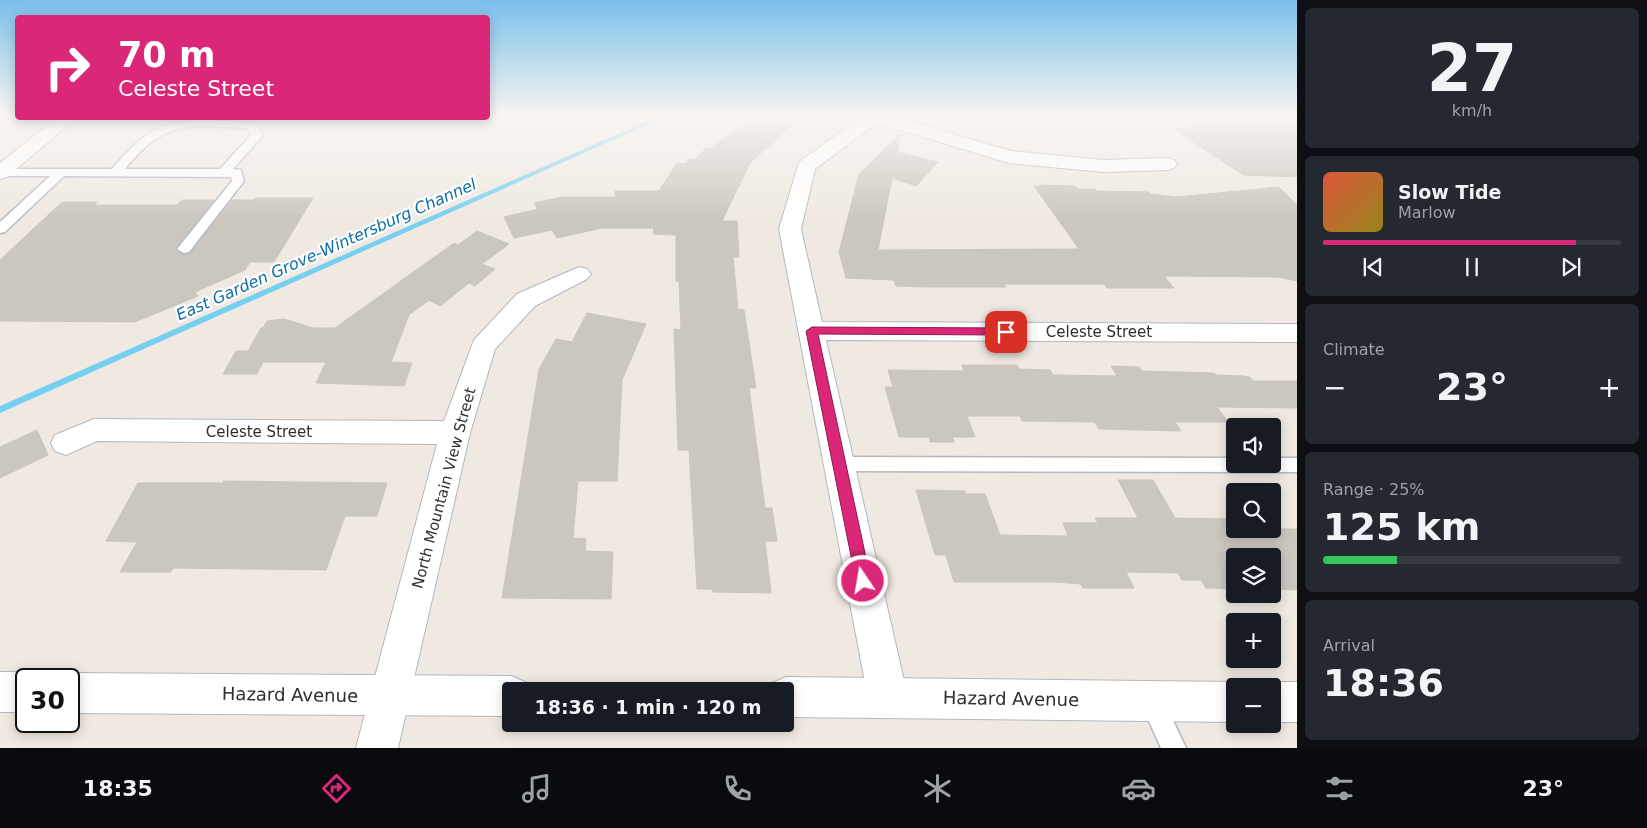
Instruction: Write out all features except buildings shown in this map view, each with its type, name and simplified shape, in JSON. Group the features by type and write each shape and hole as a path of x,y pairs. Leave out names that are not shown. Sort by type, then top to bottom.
{"street":[{"path":"0,172 26,151"},
{"path":"827,151 806,166 790,229 888,698"},
{"path":"989,151 1009,157 1104,166 1167,164"},
{"name":"North Mountain View Street","path":"377,748 455,433 484,346 526,300 579,274"},
{"name":"Celeste Street","path":"812,331 1297,333"},
{"name":"Celeste Street","path":"66,443 94,430 455,433"},
{"path":"0,692 15,692"},
{"name":"Hazard Avenue","path":"80,693 502,696"},
{"name":"Hazard Avenue","path":"794,697 1226,702"},
{"path":"1281,702 1297,702"}],"lane":[{"path":"116,172 137,151"},
{"path":"223,173 242,151"},
{"path":"0,172 237,173 238,181 184,249"},
{"path":"0,228 61,172"},
{"path":"839,464 1297,465"},
{"path":"1152,701 1174,748"}],"waterway":[{"name":"East Garden Grove-Wintersburg Channel","path":"0,410 585,151"}],"route":[{"path":"863,581 812,331 1006,332"}]}
